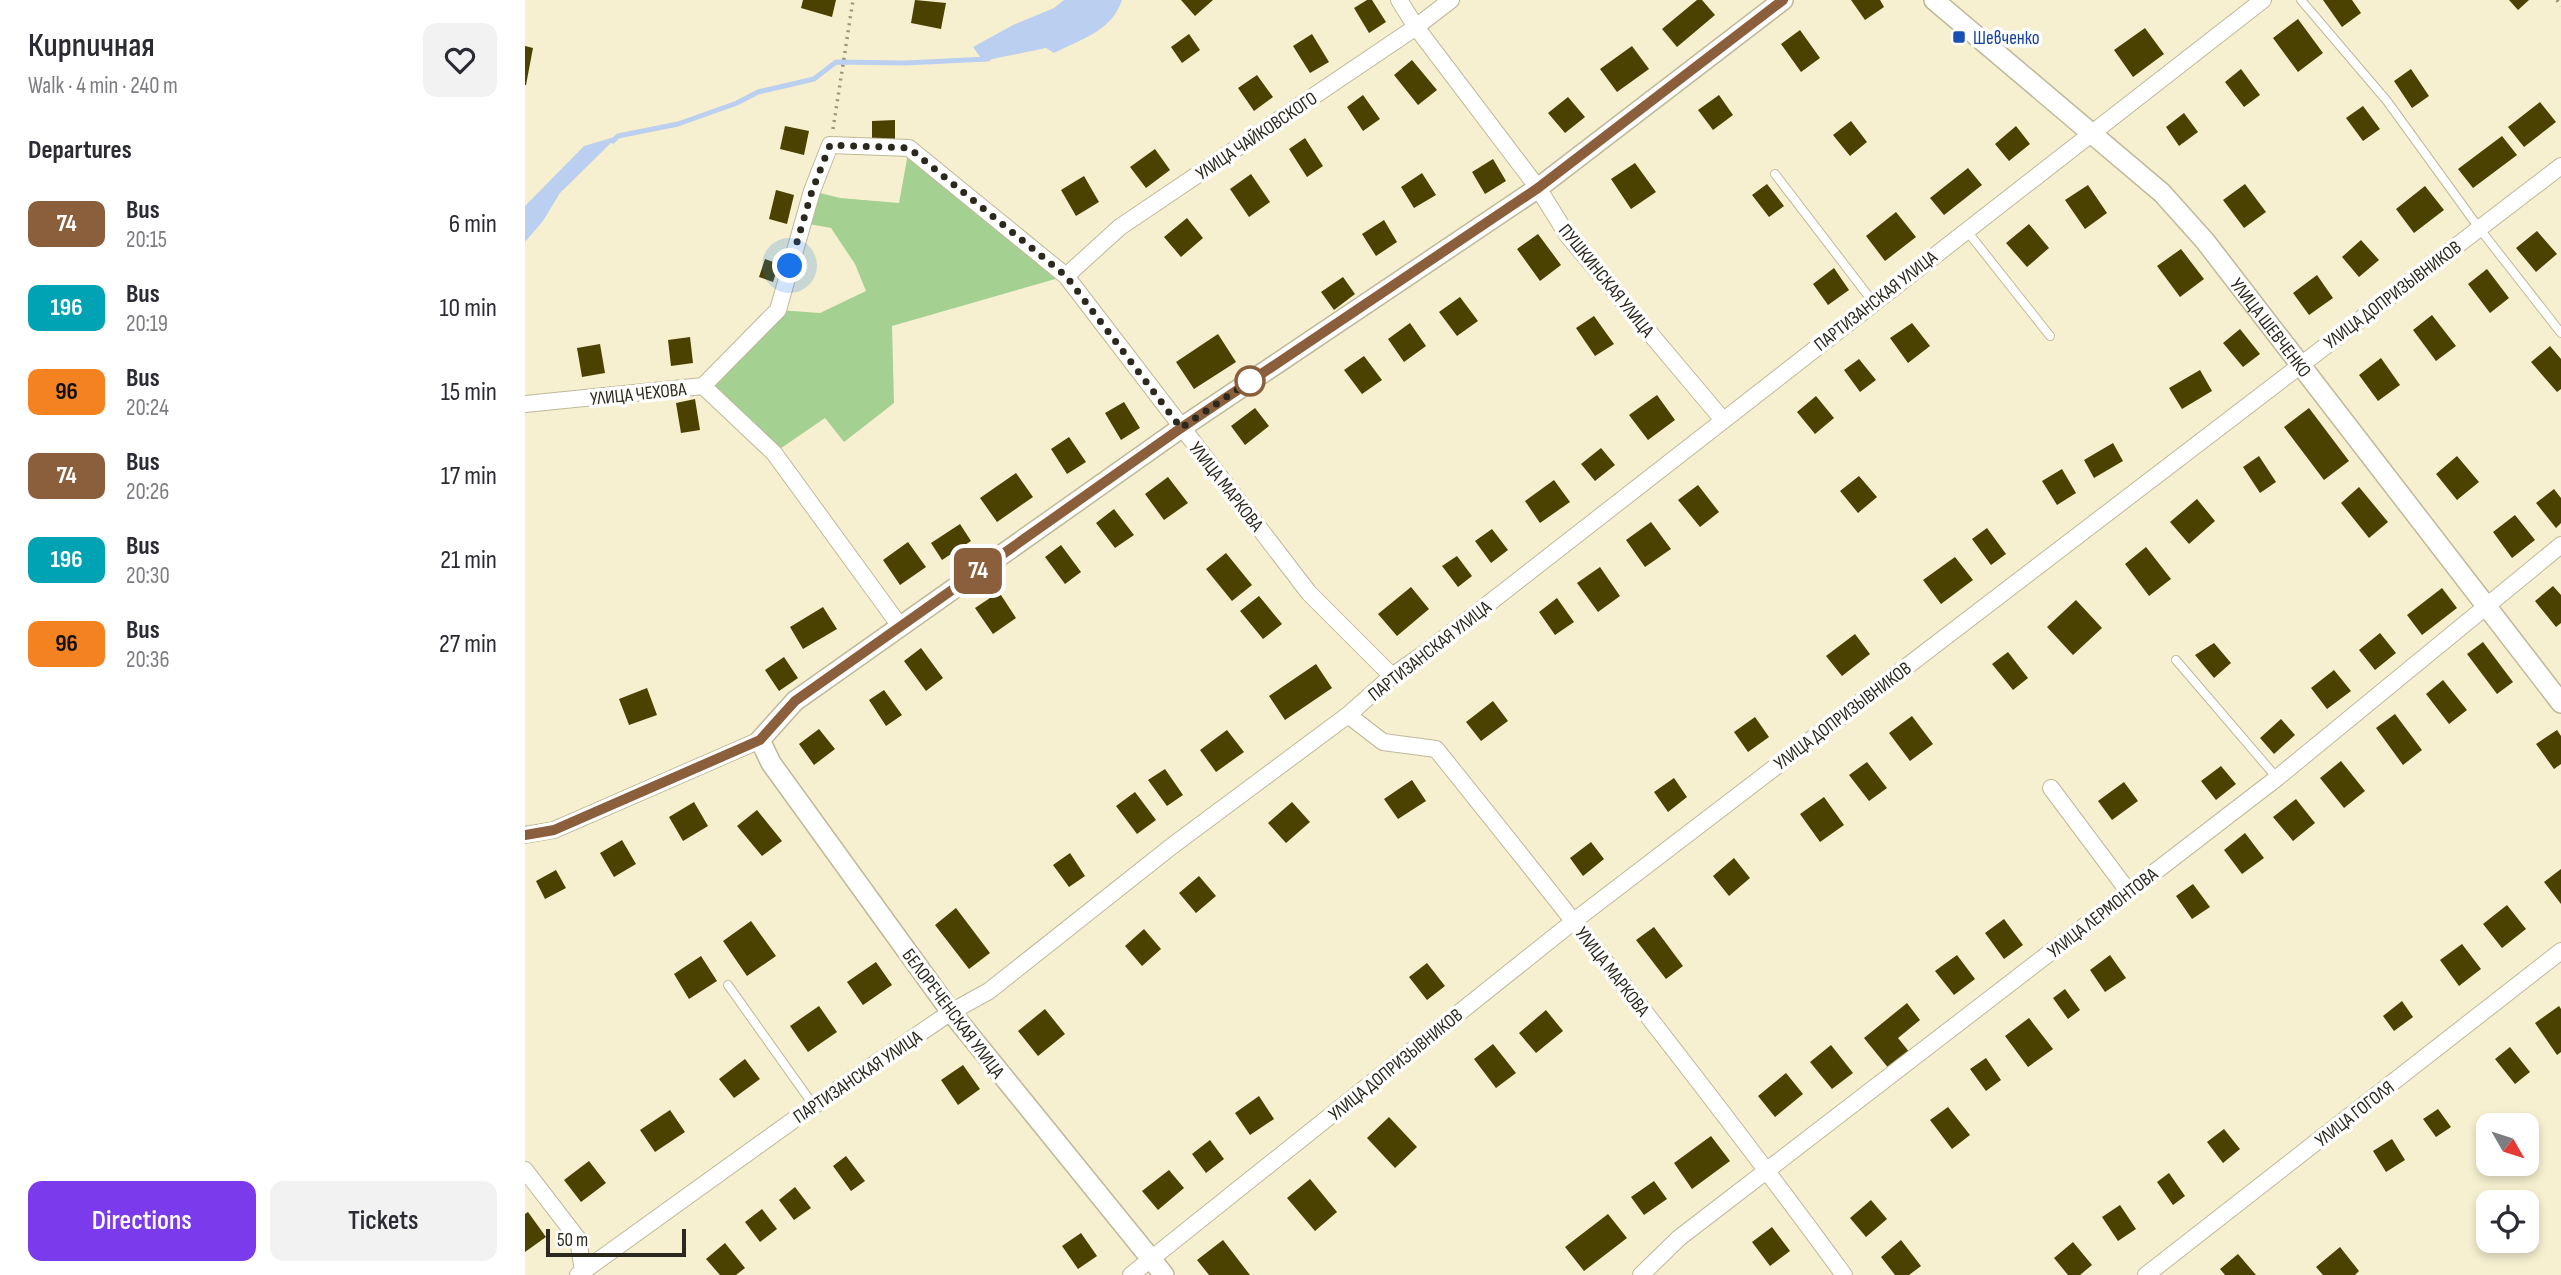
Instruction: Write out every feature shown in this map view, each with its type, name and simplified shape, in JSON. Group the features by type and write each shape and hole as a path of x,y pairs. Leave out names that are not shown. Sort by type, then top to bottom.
{"street":[{"name":"ПУШКИНСКАЯ УЛИЦА","path":"1399,0 1416,27 1538,188 1568,236 1723,420"},
{"name":"УЛИЦА ЧАЙКОВСКОГО","path":"1066,276 1120,227 1416,27 1451,0"},
{"path":"525,835 554,830 760,740 795,701 1181,428 1538,188 1783,0"},
{"name":"УЛИЦА ШЕВЧЕНКО","path":"1934,0 2162,193 2205,241 2561,703"},
{"name":"ПАРТИЗАНСКАЯ УЛИЦА","path":"580,1273 814,1106 951,1012 989,991 1172,846 1348,715 1392,676 2263,0"},
{"name":"УЛИЦА МАРКОВА","path":"830,145 909,148 1066,276 1309,593 1392,676"},
{"name":"УЛИЦА ЧЕХОВА","path":"525,404 703,386 778,310 812,191 830,145"},
{"name":"УЛИЦА ДОПРИЗЫВНИКОВ","path":"1131,1275 1158,1267 1574,921 2561,166"},
{"path":"703,386 774,453 900,626"},
{"name":"УЛИЦА ЛЕРМОНТОВА","path":"1641,1275 1679,1238 2277,778 2561,545"},
{"name":"УЛИЦА МАРКОВА","path":"1348,715 1383,742 1437,749 1768,1171 1844,1275"},
{"name":"БЕЛОРЕЧЕНСКАЯ УЛИЦА","path":"760,740 771,763 951,1012 1158,1267"},
{"path":"2051,788 2128,891"},
{"name":"УЛИЦА ГОГОЛЯ","path":"2146,1275 2561,951"},
{"path":"525,1170 577,1238 580,1273"}],"lane":[{"path":"2301,0 2387,102 2479,228 2561,333"},
{"path":"1775,174 1873,302"},
{"path":"1966,229 2050,336"},
{"path":"2176,660 2277,778"},
{"path":"727,985 814,1106"}],"path":[{"path":"830,145 853,0"},
{"path":"2557,0 2561,6"}],"green space":[{"path":"909,148 1066,276 892,326 894,403 844,442 825,418 774,453 703,386 778,310 820,313 866,291 855,264 831,228 803,223 812,191 840,198 899,203"}],"water":[{"path":"1064,0 1122,0 1117,11 1103,27 1054,53 1046,48 983,61 973,47 1013,25 1054,8"},
{"path":"618,136 560,193 543,221 525,242 525,206 584,146"}],"building":[{"path":"803,0 836,0 832,17 801,8"},
{"path":"915,0 946,3 941,29 911,23"},
{"path":"1181,0 1213,0 1195,16"},
{"path":"1372,0 1386,22 1369,33 1354,8"},
{"path":"1697,0 1702,0 1715,15 1677,47 1662,29"},
{"path":"1851,0 1880,0 1884,7 1865,20"},
{"path":"2323,0 2352,0 2361,13 2342,27"},
{"path":"2509,0 2529,0 2518,10"},
{"path":"2298,19 2323,53 2298,72 2273,38"},
{"path":"2145,28 2164,54 2133,77 2114,50"},
{"path":"1800,30 1820,58 1801,72 1781,44"},
{"path":"1189,34 1200,50 1182,63 1171,47"},
{"path":"1312,34 1329,62 1310,73 1293,46"},
{"path":"525,46 533,48 526,85 525,85"},
{"path":"1632,46 1649,69 1617,92 1600,69"},
{"path":"1412,60 1437,90 1418,105 1394,75"},
{"path":"2241,69 2260,95 2244,107 2225,82"},
{"path":"2411,69 2429,96 2412,108 2394,81"},
{"path":"1257,75 1273,97 1254,111 1238,88"},
{"path":"1363,95 1380,119 1363,131 1347,107"},
{"path":"1719,95 1733,115 1713,130 1698,110"},
{"path":"1568,97 1585,117 1565,133 1548,113"},
{"path":"2540,102 2556,122 2524,147 2508,127"},
{"path":"2363,106 2380,129 2363,141 2346,118"},
{"path":"2184,113 2198,132 2179,146 2166,127"},
{"path":"895,120 895,140 872,141 872,121"},
{"path":"1851,121 1867,142 1850,156 1833,135"},
{"path":"785,126 809,131 804,155 780,149"},
{"path":"2016,126 2030,144 2009,161 1995,144"},
{"path":"2502,136 2517,155 2473,188 2458,169"},
{"path":"1305,138 1323,166 1307,177 1289,149"},
{"path":"1155,149 1170,170 1146,188 1130,167"},
{"path":"1493,159 1506,181 1485,194 1472,172"},
{"path":"1635,163 1656,192 1631,209 1611,179"},
{"path":"1968,168 1982,185 1944,215 1930,198"},
{"path":"1422,173 1436,195 1414,208 1401,187"},
{"path":"1251,174 1270,202 1249,217 1230,189"},
{"path":"1084,176 1099,202 1076,216 1061,190"},
{"path":"1767,184 1784,206 1769,217 1752,195"},
{"path":"2245,184 2266,212 2244,228 2223,200"},
{"path":"2088,185 2107,213 2085,229 2065,200"},
{"path":"2425,186 2444,210 2414,233 2396,209"},
{"path":"776,190 794,195 787,224 769,219"},
{"path":"1896,212 1916,237 1885,261 1866,236"},
{"path":"1187,218 1203,238 1181,257 1164,237"},
{"path":"1384,220 1397,242 1376,256 1362,234"},
{"path":"2029,224 2049,248 2027,267 2006,243"},
{"path":"2537,231 2557,254 2536,272 2516,248"},
{"path":"1538,234 1561,265 1540,281 1517,249"},
{"path":"2361,240 2379,260 2359,277 2342,257"},
{"path":"2181,249 2204,279 2180,297 2157,266"},
{"path":"765,259 779,264 773,282 759,277"},
{"path":"1834,268 1849,290 1828,305 1813,284"},
{"path":"2487,269 2509,298 2490,313 2468,284"},
{"path":"2317,275 2333,298 2309,315 2293,293"},
{"path":"1343,277 1355,294 1334,310 1321,292"},
{"path":"1460,297 1478,321 1457,336 1439,312"},
{"path":"2432,315 2456,346 2436,361 2413,330"},
{"path":"1594,316 1614,344 1595,356 1576,328"},
{"path":"1410,323 1426,346 1404,362 1388,339"},
{"path":"1912,323 1930,346 1908,363 1890,338"},
{"path":"2240,329 2260,354 2243,367 2223,343"},
{"path":"1218,334 1236,362 1194,389 1176,362"},
{"path":"690,337 693,363 671,366 668,340"},
{"path":"600,344 605,373 582,377 577,348"},
{"path":"2550,346 2561,359 2561,389 2557,392 2531,362"},
{"path":"1364,356 1382,380 1362,394 1344,370"},
{"path":"2381,358 2400,385 2378,401 2359,375"},
{"path":"1859,359 1876,380 1860,392 1844,370"},
{"path":"2200,370 2212,391 2182,409 2169,388"},
{"path":"1657,395 1675,420 1648,440 1629,415"},
{"path":"1816,396 1834,418 1815,434 1797,412"},
{"path":"695,399 700,430 681,433 676,403"},
{"path":"1124,402 1140,428 1121,440 1105,413"},
{"path":"1255,408 1269,426 1245,445 1231,426"},
{"path":"2309,408 2349,461 2324,480 2284,427"},
{"path":"1069,437 1086,462 1067,474 1051,449"},
{"path":"2113,443 2123,461 2094,478 2084,460"},
{"path":"1601,448 1615,465 1595,481 1581,464"},
{"path":"2259,456 2276,482 2260,493 2243,467"},
{"path":"2457,456 2479,482 2457,500 2436,474"},
{"path":"2062,469 2076,493 2057,505 2042,481"},
{"path":"1016,473 1033,497 997,522 980,498"},
{"path":"1859,476 1877,497 1858,513 1840,491"},
{"path":"1168,477 1188,503 1164,520 1145,494"},
{"path":"1554,480 1570,502 1540,523 1525,501"},
{"path":"1698,485 1719,512 1700,527 1678,500"},
{"path":"2359,487 2388,522 2369,538 2341,503"},
{"path":"2554,489 2561,498 2561,523 2556,528 2536,503"},
{"path":"2197,499 2215,521 2189,544 2170,522"},
{"path":"1114,509 1134,535 1115,548 1096,523"},
{"path":"2515,515 2535,540 2512,558 2493,532"},
{"path":"1651,522 1671,549 1645,567 1626,540"},
{"path":"960,524 971,541 942,560 931,543"},
{"path":"1987,528 2006,554 1991,565 1972,539"},
{"path":"1492,529 1508,550 1491,563 1475,541"},
{"path":"908,542 926,567 900,585 883,560"},
{"path":"1061,545 1081,572 1065,584 1045,557"},
{"path":"2146,547 2171,579 2149,596 2125,564"},
{"path":"1226,553 1252,585 1232,601 1206,569"},
{"path":"1457,556 1472,576 1458,587 1442,566"},
{"path":"1955,557 1973,580 1941,604 1923,580"},
{"path":"1600,567 1620,596 1598,612 1577,583"},
{"path":"2553,586 2561,595 2561,623 2556,627 2535,601"},
{"path":"1411,587 1429,609 1397,636 1378,614"},
{"path":"2442,588 2457,608 2422,635 2407,615"},
{"path":"999,592 1016,618 993,634 975,608"},
{"path":"1259,596 1282,624 1263,639 1240,611"},
{"path":"1557,598 1574,622 1555,635 1539,612"},
{"path":"2076,600 2102,628 2073,655 2047,627"},
{"path":"823,607 837,629 803,649 790,627"},
{"path":"2380,633 2396,653 2375,670 2359,650"},
{"path":"1855,634 1870,654 1842,676 1826,656"},
{"path":"2483,642 2513,682 2497,694 2467,654"},
{"path":"2214,643 2231,663 2214,678 2195,655"},
{"path":"921,648 943,678 926,691 904,661"},
{"path":"2008,652 2028,678 2013,690 1992,664"},
{"path":"784,657 798,678 779,691 765,670"},
{"path":"1316,664 1332,688 1285,720 1269,696"},
{"path":"2334,670 2351,691 2327,709 2311,688"},
{"path":"2443,680 2467,710 2449,724 2426,694"},
{"path":"647,688 657,715 629,725 619,699"},
{"path":"884,690 902,715 886,726 869,700"},
{"path":"1493,701 1508,721 1481,741 1466,722"},
{"path":"2395,714 2422,750 2403,765 2376,728"},
{"path":"1912,716 1933,744 1910,761 1889,733"},
{"path":"1755,717 1769,737 1748,752 1734,732"},
{"path":"2281,719 2295,735 2274,754 2260,738"},
{"path":"819,729 835,749 814,765 799,744"},
{"path":"1227,730 1244,752 1216,772 1200,750"},
{"path":"2557,730 2561,736 2561,764 2554,769 2536,744"},
{"path":"2341,761 2365,791 2344,808 2320,778"},
{"path":"1867,762 1887,788 1869,801 1849,775"},
{"path":"2221,766 2236,784 2216,800 2201,781"},
{"path":"1165,769 1183,795 1167,806 1148,780"},
{"path":"1674,778 1687,797 1668,812 1654,792"},
{"path":"1412,780 1426,801 1398,819 1384,799"},
{"path":"2124,782 2138,801 2112,820 2098,801"},
{"path":"1135,792 1156,820 1137,834 1116,806"},
{"path":"1824,797 1844,825 1820,842 1800,814"},
{"path":"2296,799 2315,823 2293,841 2273,817"},
{"path":"694,802 708,826 683,841 669,817"},
{"path":"1292,802 1310,822 1286,843 1268,823"},
{"path":"757,810 782,841 762,856 737,826"},
{"path":"2245,833 2264,858 2242,874 2224,850"},
{"path":"622,840 636,864 614,877 600,853"},
{"path":"1591,842 1604,859 1583,876 1570,858"},
{"path":"1070,853 1085,876 1069,887 1053,865"},
{"path":"1734,858 1750,878 1729,896 1713,876"},
{"path":"2561,869 2561,904 2544,882"},
{"path":"556,870 566,888 545,899 536,881"},
{"path":"1199,876 1216,896 1196,913 1179,893"},
{"path":"2193,884 2210,907 2192,919 2176,896"},
{"path":"2507,905 2526,929 2502,948 2483,924"},
{"path":"956,908 990,953 969,969 935,925"},
{"path":"2004,919 2023,945 2004,959 1985,933"},
{"path":"751,921 776,956 747,976 723,941"},
{"path":"1654,927 1683,966 1666,979 1636,940"},
{"path":"1144,929 1161,949 1142,966 1125,946"},
{"path":"2462,944 2481,969 2459,986 2440,960"},
{"path":"1957,955 1975,979 1954,995 1935,971"},
{"path":"2110,955 2126,978 2105,992 2090,970"},
{"path":"701,956 717,981 689,999 674,974"},
{"path":"876,962 892,985 863,1005 847,982"},
{"path":"1427,963 1445,986 1427,1000 1409,977"},
{"path":"2065,989 2080,1010 2068,1019 2053,998"},
{"path":"2402,1001 2413,1017 2394,1031 2383,1016"},
{"path":"1907,1003 1920,1020 1898,1038 1910,1053 1890,1070 1864,1038"},
{"path":"819,1006 837,1032 808,1052 790,1026"},
{"path":"2559,1006 2561,1052 2557,1055 2535,1023"},
{"path":"1045,1009 1065,1034 1038,1056 1018,1031"},
{"path":"1546,1010 1563,1031 1536,1053 1519,1033"},
{"path":"2029,1018 2053,1049 2028,1067 2005,1036"},
{"path":"1493,1044 1516,1073 1496,1088 1474,1059"},
{"path":"1831,1045 1853,1073 1832,1089 1810,1062"},
{"path":"2510,1047 2530,1072 2515,1084 2495,1059"},
{"path":"1986,1058 2001,1080 1986,1091 1970,1069"},
{"path":"745,1059 760,1079 734,1098 719,1079"},
{"path":"963,1065 980,1089 958,1105 941,1080"},
{"path":"1786,1073 1803,1094 1775,1117 1758,1096"},
{"path":"1259,1096 1274,1119 1250,1135 1235,1113"},
{"path":"1948,1107 1970,1135 1952,1149 1930,1120"},
{"path":"2438,1109 2451,1127 2436,1137 2423,1119"},
{"path":"670,1110 685,1132 655,1152 640,1130"},
{"path":"1389,1117 1417,1147 1395,1168 1367,1138"},
{"path":"2224,1129 2240,1149 2223,1163 2207,1142"},
{"path":"1711,1136 1730,1161 1692,1189 1674,1163"},
{"path":"2392,1139 2405,1160 2386,1172 2373,1151"},
{"path":"1210,1140 1224,1159 1206,1173 1192,1154"},
{"path":"846,1156 865,1181 851,1191 833,1166"},
{"path":"589,1161 606,1183 581,1202 564,1180"},
{"path":"1169,1170 1184,1188 1158,1210 1142,1191"},
{"path":"2169,1173 2185,1196 2173,1205 2157,1182"},
{"path":"1310,1179 1337,1212 1315,1231 1287,1198"},
{"path":"1654,1181 1667,1199 1644,1215 1631,1197"},
{"path":"795,1187 811,1208 794,1220 779,1200"},
{"path":"1871,1200 1887,1219 1866,1237 1850,1218"},
{"path":"2120,1205 2136,1229 2118,1241 2102,1217"},
{"path":"762,1209 777,1229 760,1242 745,1222"},
{"path":"528,1212 546,1237 525,1252 525,1214"},
{"path":"1608,1214 1627,1238 1584,1271 1565,1247"},
{"path":"1772,1227 1790,1251 1770,1266 1752,1242"},
{"path":"1081,1233 1097,1256 1078,1269 1062,1246"},
{"path":"1223,1240 1250,1275 1209,1275 1197,1260"},
{"path":"1901,1240 1921,1266 1909,1275 1895,1275 1881,1257"},
{"path":"2073,1242 2092,1265 2080,1275 2068,1275 2054,1258"},
{"path":"725,1243 745,1268 736,1275 720,1275 706,1259"},
{"path":"2340,1247 2359,1271 2355,1275 2323,1275 2316,1267"},
{"path":"2238,1254 2256,1275 2225,1275 2220,1269"}],"waterway":[{"path":"613,141 618,136 678,124 737,103 758,92 814,79 836,62 905,63 988,59"}],"bus line":[{"name":"74","path":"525,835 554,830 760,740 795,701 1181,428 1538,188 1783,0"}],"place":[{"name":"Шевченко","path":"1959,37"}],"route":[{"path":"790,266 812,191 830,145 909,148 1066,276 1181,428 1250,381"}]}
